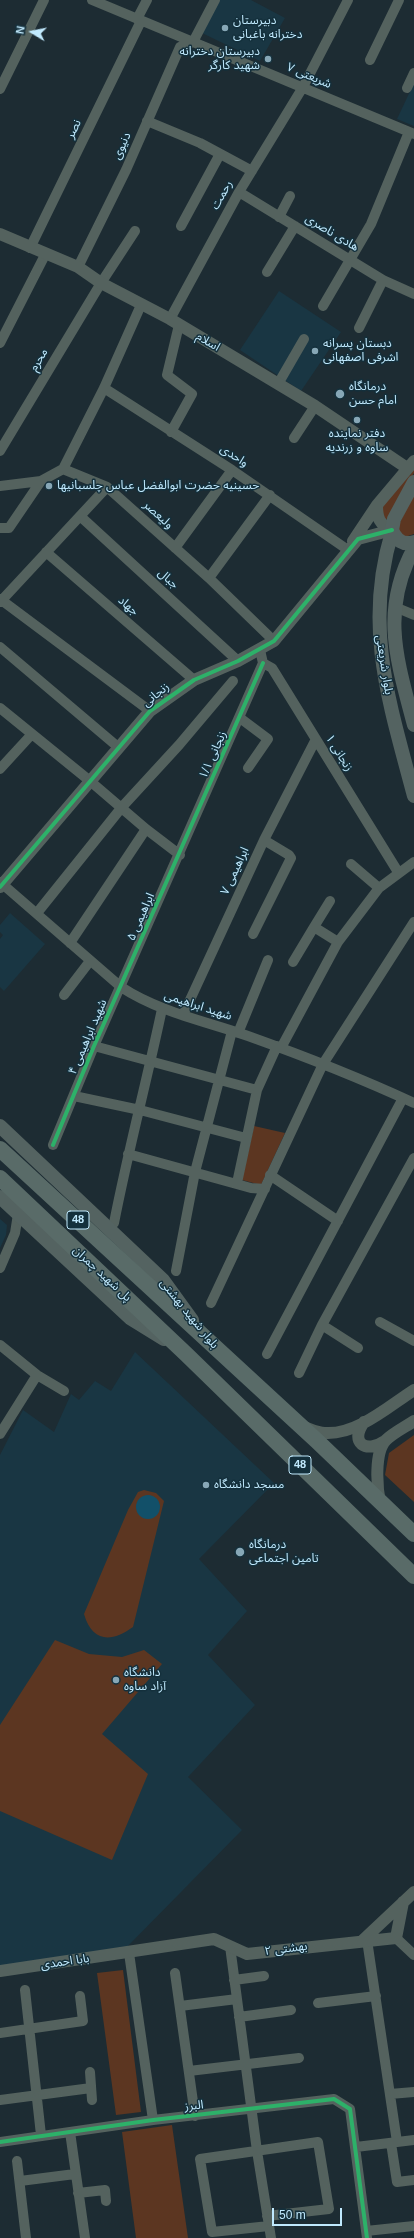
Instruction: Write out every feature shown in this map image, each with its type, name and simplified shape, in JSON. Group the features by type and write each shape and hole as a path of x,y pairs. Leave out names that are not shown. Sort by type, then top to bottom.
{"main road":[{"name":"بلوار شریعتی","path":"414,482 396,514 385,561 378,618 382,671 414,796"},
{"path":"392,531 398,540 403,543 414,542"},
{"name":"بلوار شریعتی","path":"414,548 398,588 395,607 394,634 396,652 414,725"},
{"name":"بلوار شهید بهشتی","path":"0,1126 163,1280 206,1339 414,1534"},
{"name":"پل شهید چمران","path":"0,1149 206,1339"},
{"name":"پل شهید چمران","path":"0,1178 186,1354"},
{"path":"0,1197 130,1318 186,1354"},
{"name":"48","path":"186,1354 414,1576"}],"street":[{"path":"0,89 44,0"},
{"name":"شریعتی ۷","path":"92,0 412,133"},
{"name":"نصر","path":"30,248 139,20 147,0"},
{"path":"193,42 215,0"},
{"name":"رحمت","path":"172,432 192,394 167,375 174,322 239,192 302,87 348,0"},
{"path":"370,60 400,0"},
{"name":"دنیوی","path":"78,267 180,47 193,42"},
{"path":"408,88 414,74"},
{"path":"147,121 200,143 252,171"},
{"path":"323,306 371,224 412,133"},
{"path":"181,226 220,154"},
{"name":"هادی ناصری","path":"239,192 351,259 383,280 414,294"},
{"path":"279,217 290,196"},
{"path":"267,272 295,226"},
{"name":"محرم","path":"0,451 4,436 134,231"},
{"name":"اسلام","path":"0,234 45,255 78,267 101,283 174,322 411,465"},
{"path":"0,343 45,255"},
{"path":"359,328 383,280"},
{"path":"0,486 41,481 63,469 104,388 141,305"},
{"path":"278,384 304,339"},
{"name":"واحدی","path":"104,388 270,495 348,550"},
{"path":"294,438 315,406"},
{"path":"348,550 377,505 411,465"},
{"name":"ولیعصر","path":"63,469 107,487 209,578 274,641"},
{"path":"175,548 232,470"},
{"path":"0,528 9,528 41,481"},
{"path":"107,487 1,600 150,711"},
{"path":"209,578 270,495"},
{"path":"377,505 377,517 380,522 392,531"},
{"name":"جبال","path":"80,516 238,661"},
{"path":"348,550 358,539 392,531"},
{"path":"367,536 382,542 385,561"},
{"name":"زنجانی","path":"1,884 150,711 194,680 238,661 274,641 310,599 348,550"},
{"name":"جهاد","path":"46,552 194,680"},
{"path":"395,607 414,616"},
{"path":"0,647 118,747"},
{"path":"260,650 263,663"},
{"name":"زنجانی ۱/۱","path":"180,854 263,663"},
{"name":"زنجانی ۱","path":"263,663 272,668 398,872"},
{"path":"37,913 122,807 179,745 232,681"},
{"path":"0,708 122,807 146,829 180,854"},
{"path":"240,718 268,739 248,768"},
{"path":"0,769 32,734"},
{"name":"ابراهیمی ۷","path":"183,1015 264,840 316,739"},
{"path":"70,943 146,829"},
{"path":"253,934 291,858 290,854 264,840"},
{"name":"ابراهیمی ۵","path":"121,987 180,854"},
{"path":"237,1183 258,1090 279,1047 338,942 379,888 398,872 414,862"},
{"path":"351,864 379,888"},
{"name":"شهید ابراهیمی","path":"1,884 37,913 121,987 162,1009 279,1047 414,1103"},
{"path":"293,962 330,900"},
{"path":"211,1303 323,1064 412,924"},
{"path":"314,927 338,942"},
{"path":"176,1271 195,1172 207,1129 218,1079 235,1032 268,960"},
{"path":"64,995 90,961"},
{"name":"شهید ابراهیمی ۴","path":"53,1145 94,1046 121,987"},
{"path":"114,1223 128,1154 140,1110 162,1009"},
{"path":"94,1046 258,1090"},
{"path":"74,1096 140,1110 207,1129 246,1138"},
{"path":"267,1354 403,1098"},
{"path":"128,1154 265,1189"},
{"path":"299,1373 322,1325 414,1158"},
{"path":"270,1175 338,1221"},
{"path":"0,1268 15,1234 18,1214"},
{"path":"380,1322 414,1341"},
{"path":"322,1325 358,1348"},
{"path":"0,1345 37,1375 64,1391"},
{"path":"0,1434 37,1375"},
{"path":"300,1426 325,1433 346,1431 364,1422 414,1390"},
{"path":"364,1422 358,1430 357,1438 361,1444 367,1448 385,1441 414,1421"},
{"path":"380,1503 376,1483 378,1463 385,1441"},
{"path":"414,1892 365,1940 376,1996 390,2094 397,2182 414,2180"},
{"path":"403,1902 396,1938 414,1955"},
{"name":"بهشتی ۲","path":"129,1953 214,1939 247,1954 365,1940 396,1938"},
{"path":"230,1946 257,2151 272,2238"},
{"path":"129,1953 153,2120"},
{"name":"بابا احمدی","path":"0,1971 129,1953"},
{"path":"176,1973 195,2116"},
{"path":"234,1980 264,1976"},
{"path":"25,1990 42,2135"},
{"path":"0,2033 83,2022 80,1996"},
{"path":"318,2003 376,1996"},
{"path":"180,2006 237,1999"},
{"path":"239,2017 291,2010"},
{"path":"188,2071 299,2058"},
{"path":"90,2072 92,2100"},
{"path":"0,2100 91,2088"},
{"path":"390,2094 414,2092"},
{"name":"البرز","path":"0,2142 153,2120 334,2099 350,2109 366,2235"},
{"path":"70,2132 85,2238"},
{"path":"356,2147 414,2140"},
{"path":"318,2142 329,2209 212,2232 200,2159 257,2151 318,2142"},
{"path":"17,2161 26,2238"},
{"path":"20,2181 75,2174"},
{"path":"78,2193 104,2190 106,2202"},
{"path":"366,2235 414,2226"}],"shaded area":[{"path":"218,0 251,0 285,18 260,61 202,33"},
{"path":"414,83 414,126 397,119"},
{"path":"279,291 341,332 301,391 240,350"},
{"path":"414,468 414,473 389,518 385,520 381,506"},
{"path":"414,494 414,534 405,537 399,533 398,526"},
{"path":"10,913 45,944 4,991 0,987 0,939 3,935 0,932 0,925"},
{"path":"254,1126 285,1133 261,1185 242,1180"},
{"path":"0,1219 7,1225 6,1235 0,1248"},
{"name":"دانشگاه آزاد ساوه","path":"135,1352 274,1483 199,1559 247,1611 208,1655 255,1705 188,1777 242,1830 123,1951 0,1966 0,1455 23,1410 54,1432 71,1394 79,1400 95,1381 111,1391"},
{"path":"414,1435 414,1502 385,1475 389,1453"},
{"path":"144,1490 156,1493 164,1501 133,1627 117,1636 103,1637 97,1635 92,1630 84,1614 128,1510 138,1492"},
{"path":"55,1640 89,1654 122,1657 144,1650 162,1664 102,1734 148,1774 112,1860 0,1811 0,1725"},
{"path":"123,1970 141,2112 116,2115 97,1973"},
{"path":"172,2125 188,2238 136,2238 122,2132"}],"water":[{"path":"148,1495 153,1496 159,1502 159,1512 153,1518 148,1519 143,1518 137,1512 136,1507 137,1502 143,1496"}],"cycle path":[{"path":"0,887 150,711 194,680 238,661 274,641 358,539 392,530"},
{"path":"53,1145 94,1046 263,663"},
{"path":"0,2142 153,2120 334,2099 350,2109 367,2238"}],"place":[{"name":"دبیرستان دخترانه باغبانی","path":"225,28"},
{"name":"دبیرستان دخترانه شهید کارگر","path":"268,59"},
{"name":"دبستان پسرانه اشرفی اصفهانی","path":"315,351"},
{"name":"درمانگاه امام حسن","path":"340,394"},
{"name":"دفتر نماینده ساوه و زرندیه","path":"357,420"},
{"name":"حسینیه حضرت ابوالفضل عباس چلسبانیها","path":"49,486"},
{"name":"مسجد دانشگاه","path":"206,1485"},
{"name":"درمانگاه تامین اجتماعی","path":"240,1552"},
{"name":"دانشگاه آزاد ساوه","path":"116,1680"}]}
